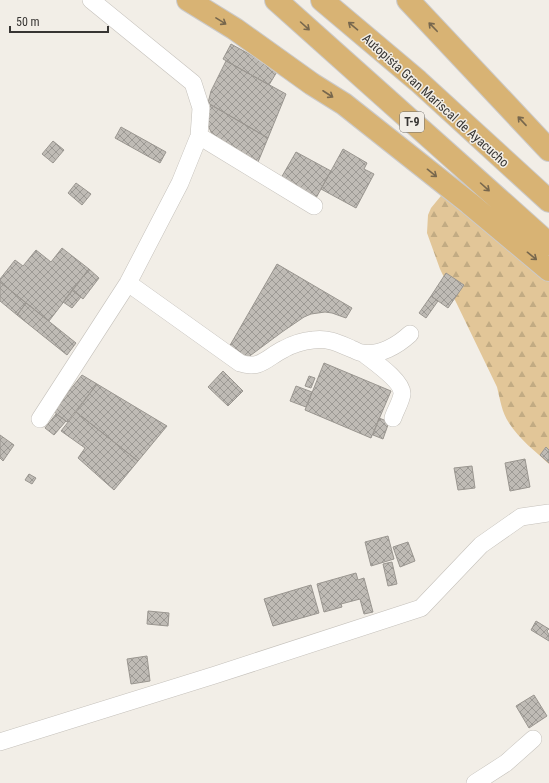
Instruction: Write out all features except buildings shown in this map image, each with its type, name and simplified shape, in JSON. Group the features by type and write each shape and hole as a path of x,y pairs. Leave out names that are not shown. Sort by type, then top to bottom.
{"highway":[{"path":"188,0 235,29 374,126 470,203 549,270"},
{"name":"T-9","path":"276,0 549,244"},
{"name":"Autopista Gran Mariscal de Ayacucho","path":"322,0 418,81 549,201"},
{"path":"408,0 549,150"}],"street":[{"path":"40,419 128,283 180,183 200,136 201,108 193,83 91,0"},
{"path":"200,136 314,206"},
{"path":"128,283 240,363 260,364 284,349 314,340 332,340 363,353 391,376 400,387 402,394 393,418"},
{"path":"363,353 386,350 403,341 410,334"},
{"path":"0,742 215,675 421,608 481,545 520,517 549,513"},
{"path":"476,783 506,763 533,739"}],"green space":[{"path":"445,191 549,281 549,464 522,440 507,419 497,387 440,269 427,233 428,215 431,208"}]}
